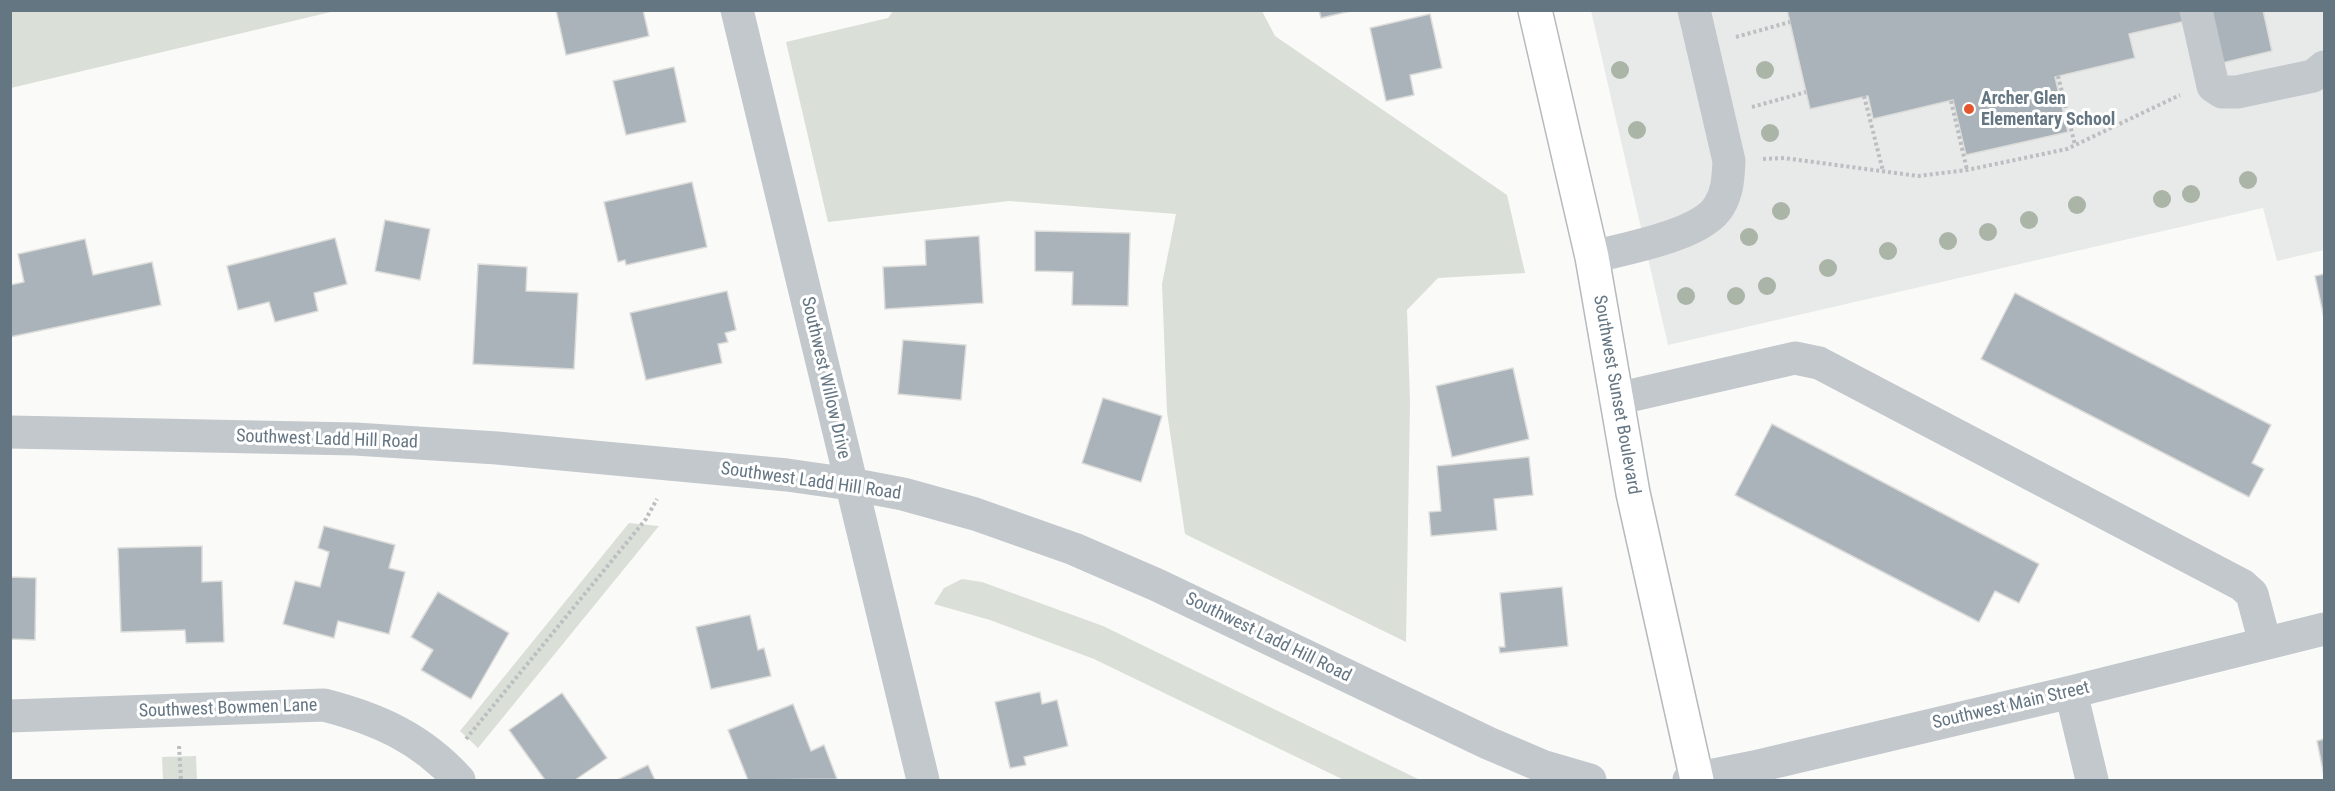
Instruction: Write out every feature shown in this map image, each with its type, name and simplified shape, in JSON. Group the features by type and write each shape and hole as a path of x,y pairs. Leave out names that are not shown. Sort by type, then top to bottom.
{"main road":[{"name":"Southwest Sunset Boulevard","path":"1535,10 1592,257 1633,492 1694,780"}],"street":[{"name":"Southwest Willow Drive","path":"737,10 923,780"},
{"path":"1592,257 1685,231 1706,222 1719,207 1728,186 1729,161 1694,10"},
{"path":"2196,10 2213,86 2222,92 2237,92 2313,76 2325,67"},
{"path":"1616,399 1795,358 1819,363 2242,585 2253,594 2265,643"},
{"name":"Southwest Ladd Hill Road","path":"10,432 356,439 497,448 850,484 903,494 975,514 1074,549 1157,585 1488,743 1542,766 1590,780"},
{"name":"Southwest Main Street","path":"1694,780 2071,692 2325,629"},
{"path":"2071,692 2092,780"},
{"name":"Southwest Bowmen Lane","path":"10,716 324,705 371,719 398,732 422,746 451,772"}],"path":[{"path":"1702,46 1790,22"},
{"path":"2058,76 2075,145"},
{"path":"1729,161 1784,158 1918,176 1967,171 2067,149 2198,86 2213,86"},
{"path":"1719,117 1806,92"},
{"path":"1864,96 1883,171"},
{"path":"1951,101 1967,171"},
{"path":"451,772 468,736 650,513 660,492 665,464"}],"shaded area":[{"path":"11,10 335,10 335,11 11,88"},
{"path":"893,11 1262,11 1275,36 1507,195 1525,273 1438,278 1407,310 1410,402 1406,642 1185,534 1167,412 1162,284 1176,214 1009,201 828,222 786,42 888,18"},
{"name":"Archer Glen Elementary School","path":"1591,11 2324,11 2324,250 2277,261 2263,208 1668,345"},
{"path":"629,523 659,526 478,748 460,731"},
{"path":"962,579 982,582 1103,626 1420,780 1344,780 1094,659 990,620 934,604 944,588"},
{"path":"196,756 197,780 163,780 162,757"}],"building":[{"path":"556,10 643,10 649,36 566,55"},
{"path":"1319,10 1355,10 1321,18"},
{"path":"1787,10 2184,10 2186,21 2129,34 2135,58 2055,77 2068,132 1966,155 1953,100 1873,119 1868,96 1810,109"},
{"path":"2210,10 2263,10 2272,51 2222,63"},
{"path":"1430,14 1442,68 1410,75 1414,95 1386,101 1370,28"},
{"path":"674,67 686,122 626,135 613,81"},
{"path":"692,182 707,247 626,265 625,260 618,262 604,202"},
{"path":"385,220 430,229 420,280 375,271"},
{"path":"1035,231 1130,233 1128,306 1072,305 1073,272 1035,271"},
{"path":"979,236 983,303 885,309 883,267 926,265 925,240"},
{"path":"335,238 347,284 314,293 318,311 275,322 269,302 238,310 227,266"},
{"path":"85,239 93,275 152,262 161,305 10,337 10,285 24,282 18,254"},
{"path":"478,264 527,267 526,291 578,293 574,369 473,364"},
{"path":"2324,274 2324,318 2315,276"},
{"path":"727,291 736,330 725,333 728,342 718,344 722,363 646,380 630,313"},
{"path":"2015,293 2271,425 2252,463 2264,469 2249,497 1981,359"},
{"path":"903,340 966,345 961,400 898,394"},
{"path":"1513,368 1529,439 1452,457 1436,386"},
{"path":"1103,398 1162,416 1141,482 1082,463"},
{"path":"1772,424 2039,564 2019,603 1995,591 1979,622 1735,495"},
{"path":"1529,457 1533,495 1494,499 1497,530 1431,536 1429,512 1441,511 1437,466"},
{"path":"324,526 395,545 389,568 405,572 389,634 338,621 334,638 283,624 295,581 320,587 329,552 318,548"},
{"path":"202,546 202,582 222,581 224,642 186,643 185,630 121,632 118,548"},
{"path":"10,577 36,578 35,640 10,639"},
{"path":"1562,587 1568,646 1500,653 1499,647 1505,647 1500,593"},
{"path":"438,592 509,633 471,699 421,670 433,650 411,637"},
{"path":"750,615 758,650 764,648 771,676 711,689 696,627"},
{"path":"1040,692 1042,704 1057,700 1068,746 1024,757 1026,765 1010,768 995,702"},
{"path":"562,693 607,758 575,780 545,780 509,730"},
{"path":"793,704 811,751 824,745 837,779 748,780 728,730"},
{"path":"2324,739 2324,776 2317,741"},
{"path":"648,765 655,780 617,780"}],"place":[{"name":"Archer Glen Elementary School","path":"1969,109"}]}
